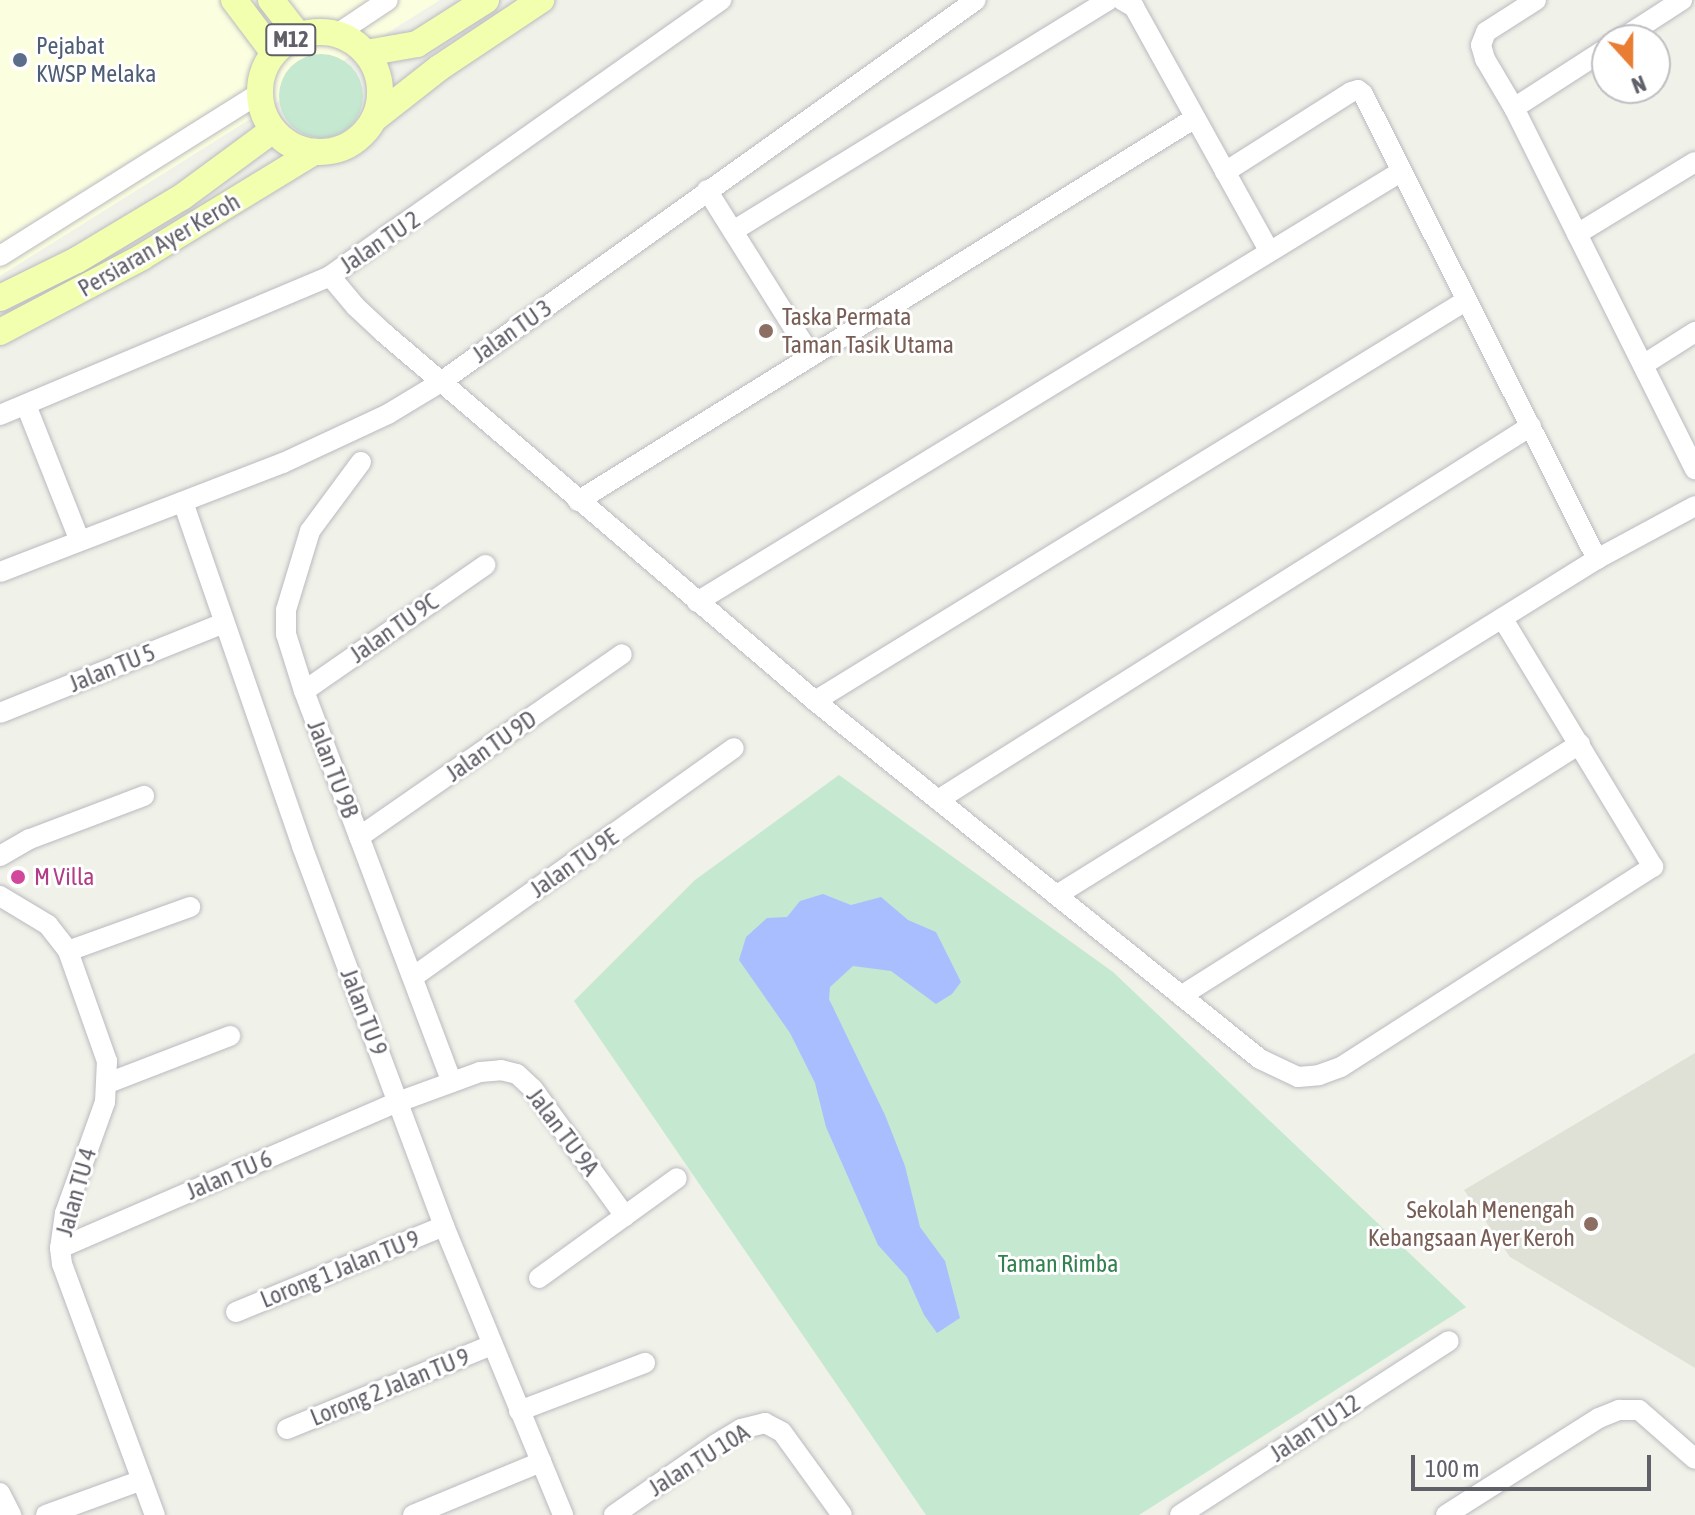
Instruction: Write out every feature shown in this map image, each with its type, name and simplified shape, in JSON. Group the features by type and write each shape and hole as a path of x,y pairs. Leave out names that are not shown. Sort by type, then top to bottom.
{"main road":[{"path":"234,0 274,53"},
{"path":"271,0 299,36"},
{"path":"374,119 380,85 366,53 417,44 486,0"},
{"path":"273,130 298,148 314,152 349,145 363,134 374,119 439,68 541,0"},
{"name":"M12","path":"273,130 263,112 260,93 261,78 274,53 299,36 318,32 337,34 366,53"},
{"name":"Persiaran Ayer Keroh","path":"0,298 77,260 182,197 273,130"},
{"name":"Persiaran Ayer Keroh","path":"0,332 142,257 314,152"}],"street":[{"path":"337,34 388,0"},
{"name":"Jalan TU 2","path":"0,415 330,276 721,0"},
{"name":"Jalan TU 3","path":"0,572 79,539 183,502 356,430 441,382 976,0"},
{"path":"733,231 1109,0"},
{"path":"1122,0 1134,7 1269,251"},
{"path":"1536,0 1486,32 1481,45 1485,59 1514,108 1695,469"},
{"path":"1645,24 1682,0"},
{"path":"1514,108 1591,58"},
{"path":"1225,172 1358,90 1363,94 1597,559"},
{"path":"0,256 260,93"},
{"path":"578,501 1195,118"},
{"path":"1577,234 1695,162"},
{"path":"697,602 1402,171"},
{"path":"707,190 811,356"},
{"path":"330,276 355,306 441,382 815,701 1181,996 1279,1071 1298,1077 1319,1075 1341,1067 1653,867 1502,618"},
{"path":"815,701 1467,300"},
{"path":"1643,365 1695,332"},
{"path":"26,405 79,539"},
{"path":"938,800 1531,426"},
{"name":"Jalan TU 9B","path":"361,462 310,531 286,610 286,634 304,691 452,1082"},
{"name":"Jalan TU 9","path":"183,502 302,846 444,1226 563,1515"},
{"path":"1057,895 1597,559 1695,506"},
{"name":"Jalan TU 9C","path":"304,691 485,565"},
{"name":"Jalan TU 5","path":"0,713 224,623"},
{"name":"Jalan TU 9D","path":"359,837 622,654"},
{"path":"1181,996 1580,744"},
{"name":"Jalan TU 9E","path":"413,977 734,748"},
{"path":"0,856 30,839 144,796"},
{"name":"Jalan TU 4","path":"0,896 48,925 68,951 107,1061 108,1083 65,1213 60,1248 62,1264 155,1515"},
{"path":"68,951 190,907"},
{"path":"108,1083 230,1036"},
{"name":"Jalan TU 9A","path":"398,1102 480,1072 501,1070 517,1074 533,1089 625,1216"},
{"name":"Jalan TU 6","path":"60,1248 398,1102"},
{"path":"539,1278 677,1178"},
{"name":"Lorong 1 Jalan TU 9","path":"236,1312 444,1226"},
{"name":"Jalan TU 12","path":"1180,1515 1449,1341"},
{"name":"Lorong 2 Jalan TU 9","path":"287,1429 492,1345"},
{"path":"519,1411 645,1363"},
{"path":"1446,1515 1599,1418 1619,1410 1639,1410 1695,1459"},
{"name":"Jalan TU 10A","path":"614,1515 716,1444 741,1429 765,1423 782,1432 842,1515"},
{"path":"413,1515 541,1462"},
{"path":"46,1515 142,1480"}],"shaded area":[{"path":"0,0 440,0 0,276"},
{"name":"Sekolah Menengah Kebangsaan Ayer Keroh","path":"1695,1053 1695,1368 1510,1257 1464,1190"}],"green space":[{"path":"321,54 337,57 351,66 360,80 363,96 360,112 351,126 337,135 321,138 305,135 291,126 282,112 279,96 282,80 291,66 305,57"},
{"name":"Taman Rimba","path":"839,775 1113,972 1466,1307 1139,1515 926,1515 574,1001 695,880"}],"water":[{"path":"823,894 851,905 881,897 908,920 936,932 961,982 952,994 936,1004 891,971 853,966 830,987 829,999 885,1115 905,1166 920,1227 945,1261 960,1318 937,1333 924,1315 907,1277 878,1245 826,1127 815,1083 790,1033 739,960 746,937 767,918 787,917 800,901"}],"place":[{"name":"Pejabat KWSP Melaka","path":"20,60"},
{"name":"Taska Permata Taman Tasik Utama","path":"766,331"},
{"name":"M Villa","path":"18,877"},
{"name":"Sekolah Menengah Kebangsaan Ayer Keroh","path":"1591,1224"}]}
